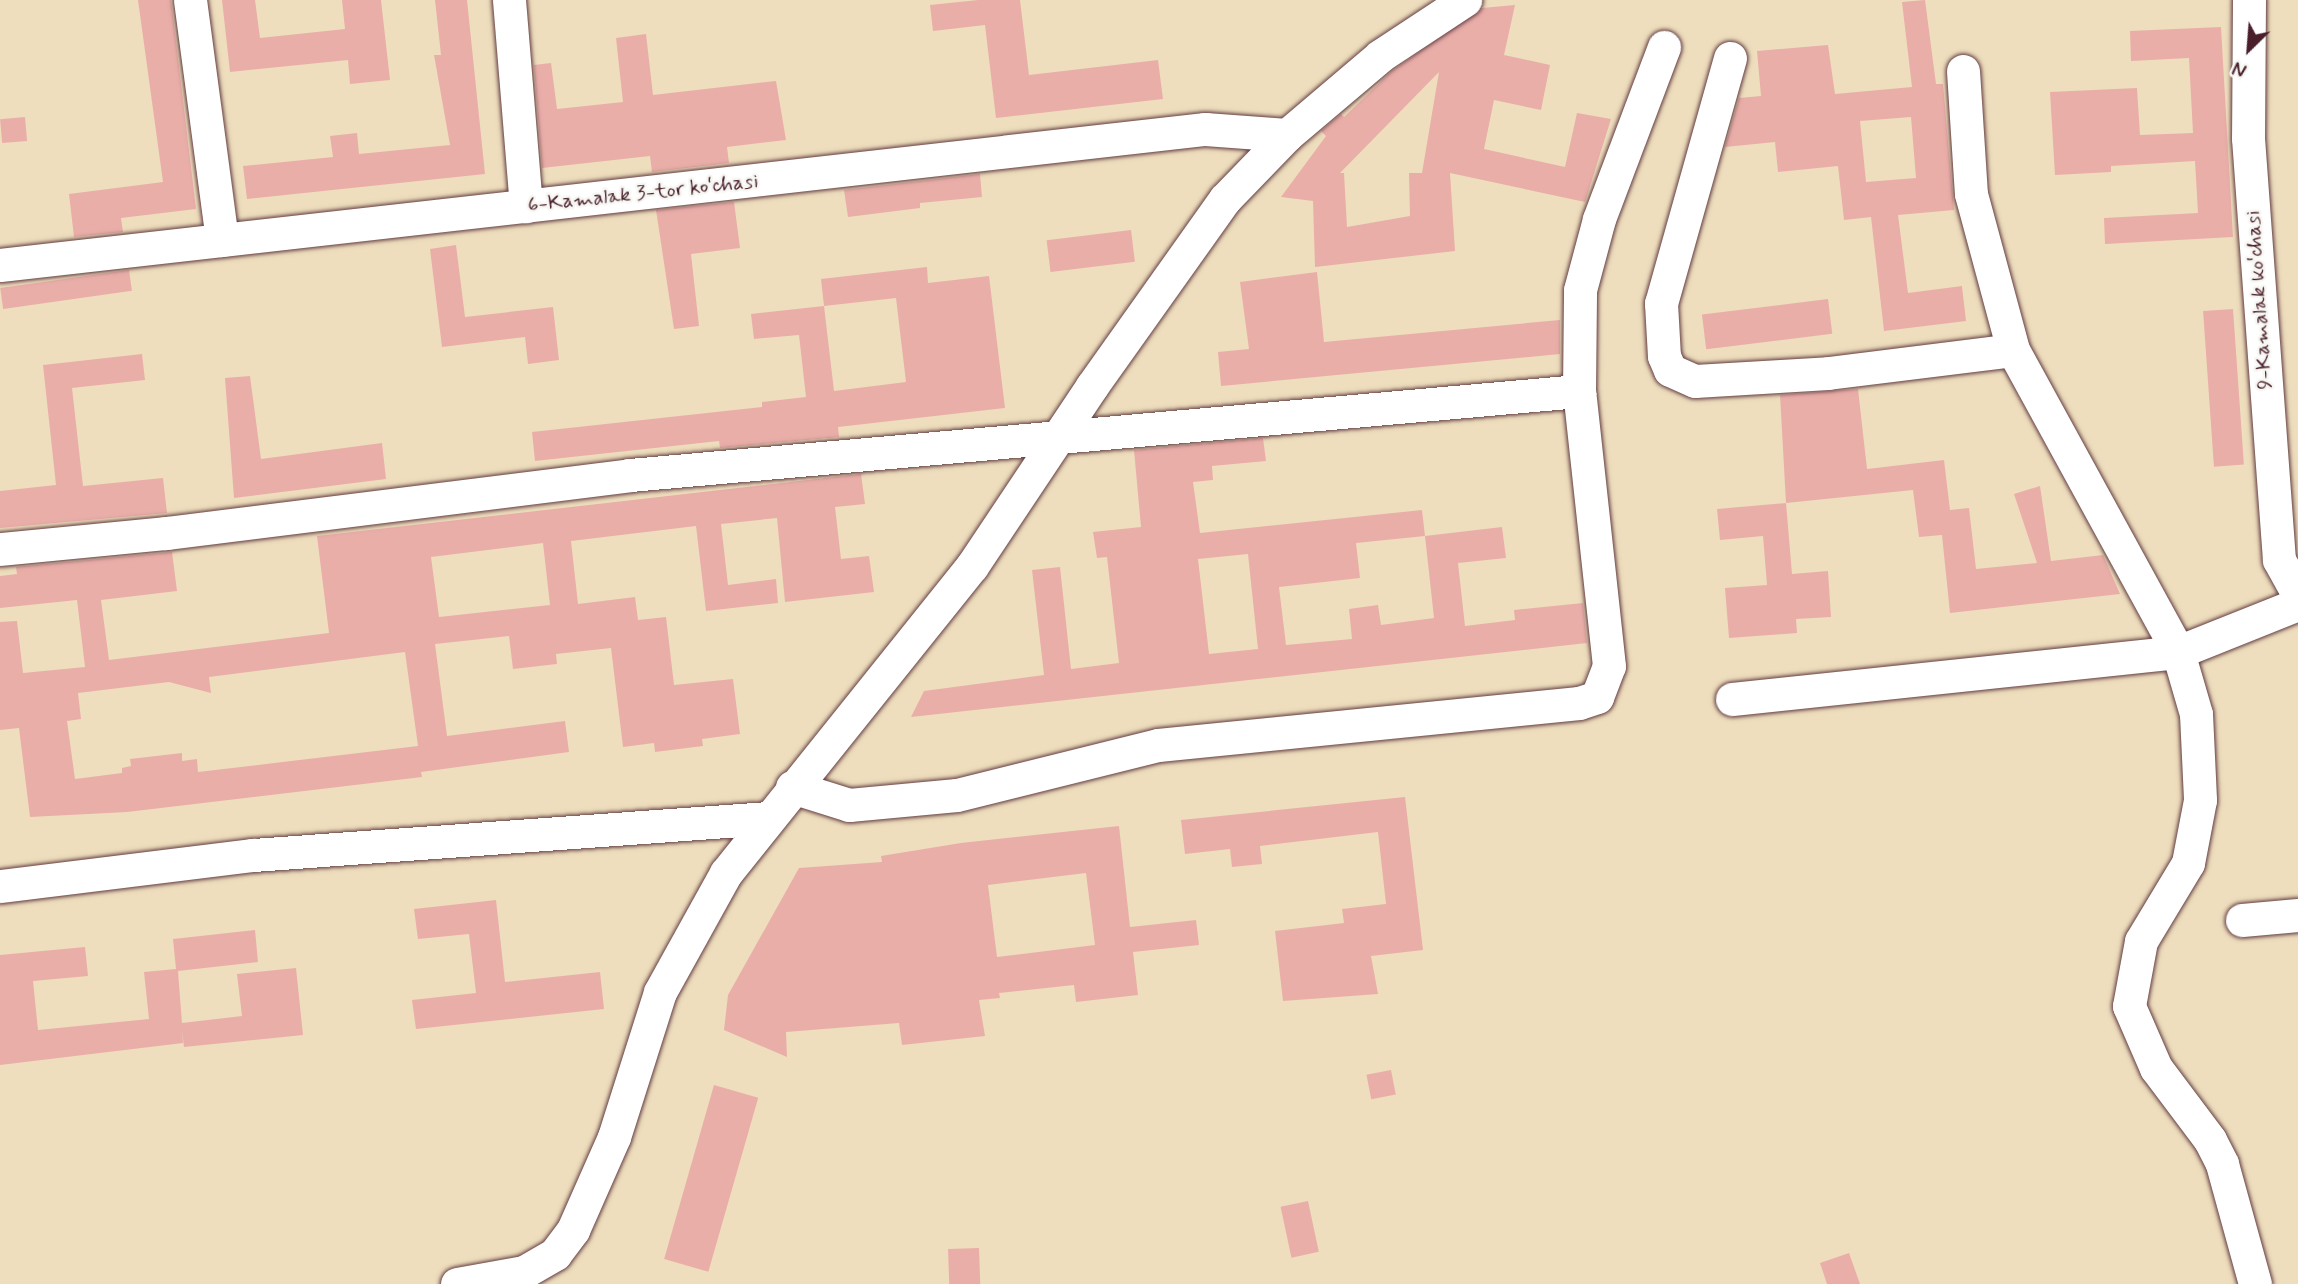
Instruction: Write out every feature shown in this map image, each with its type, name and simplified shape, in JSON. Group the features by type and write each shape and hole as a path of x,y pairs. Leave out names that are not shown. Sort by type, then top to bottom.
{"street":[{"path":"190,0 222,240"},
{"path":"509,0 526,206"},
{"path":"457,1284 524,1272 555,1254 573,1230 614,1137 660,992 726,873 792,786 972,566 1058,437 1225,199 1287,135 1401,38 1465,0"},
{"name":"9-Kamalak koʻchasi","path":"2249,0 2248,138 2279,560 2298,594"},
{"path":"792,786 849,805 957,794 1158,745 1579,703 1597,697 1609,666 1579,391 1580,289 1599,219 1664,47"},
{"path":"1730,58 1661,303 1664,356 1670,370 1695,382 1828,373 2013,350"},
{"path":"1963,71 1971,194 2013,350 2178,652 2196,714 2200,800 2188,863 2141,941 2129,1006 2156,1068 2210,1140 2222,1164 2255,1284"},
{"name":"6-Kamalak 3-tor koʻchasi","path":"0,265 1205,129 1287,135"},
{"path":"0,549 166,533 630,475 1579,391"},
{"path":"1732,699 2178,652 2298,604"},
{"path":"0,886 253,855 768,818"},
{"path":"2242,920 2298,915"}],"building":[{"path":"138,0 171,0 196,209 121,218 123,232 74,237 69,194 163,182"},
{"path":"222,0 255,0 260,38 345,29 342,0 381,0 390,80 350,84 348,60 230,72"},
{"path":"435,0 467,0 485,174 247,199 243,166 333,157 330,136 357,133 359,154 450,145 434,55 441,55"},
{"path":"978,0 1020,0 1029,75 1158,60 1163,99 996,118 985,25 933,31 930,5"},
{"path":"1925,0 1936,84 1943,84 1954,210 1898,215 1908,293 1962,286 1966,321 1884,331 1871,217 1844,220 1838,166 1778,172 1775,142 1725,147 1739,98 1761,96 1757,51 1828,45 1835,94 1912,87 1902,2","holes":["1911,117 1916,178 1866,182 1860,121"]},
{"path":"1515,5 1504,55 1550,65 1541,110 1494,100 1484,149 1565,167 1577,113 1611,119 1585,202 1450,173 1455,251 1315,267 1313,201 1281,197 1326,136 1321,131 1341,114 1344,117 1392,71 1482,8","holes":["1439,72 1422,173 1409,173 1410,216 1347,227 1344,173 1340,173"]},
{"path":"2221,27 2233,237 2105,244 2104,218 2198,213 2195,161 2111,166 2111,172 2055,175 2050,92 2137,88 2140,135 2193,133 2189,58 2131,61 2130,31"},
{"path":"646,34 653,95 776,81 786,140 727,147 729,163 652,172 650,156 542,168 534,65 551,63 557,109 623,102 616,38"},
{"path":"25,117 27,141 2,143 0,119"},
{"path":"980,174 982,197 920,203 920,208 848,217 844,190"},
{"path":"734,202 740,248 691,254 699,326 674,329 656,210"},
{"path":"1131,230 1135,262 1051,272 1047,240"},
{"path":"456,245 465,317 553,307 559,360 528,364 525,337 442,347 430,249"},
{"path":"927,267 928,283 989,276 1005,408 838,427 839,437 720,448 719,441 535,461 532,432 762,407 762,402 806,397 799,335 754,339 751,314 824,306 821,279","holes":["896,298 906,382 834,391 824,306"]},
{"path":"129,270 132,291 3,309 0,288"},
{"path":"1317,272 1324,342 1560,320 1560,354 1221,386 1218,352 1249,349 1240,282"},
{"path":"1828,299 1832,334 1706,349 1702,314"},
{"path":"2233,309 2244,465 2214,467 2203,311"},
{"path":"142,354 145,380 72,388 83,486 163,478 167,513 0,528 0,491 56,485 43,365"},
{"path":"250,376 261,459 382,443 386,479 234,498 225,378"},
{"path":"1858,389 1867,469 1944,460 1950,510 1969,508 1976,569 2037,563 2014,494 2040,486 2051,561 2103,555 2120,594 1950,613 1942,535 1919,537 1913,490 1786,503 1780,395"},
{"path":"1263,438 1266,461 1212,466 1213,480 1193,482 1200,533 1422,510 1425,536 1502,527 1506,558 1458,563 1465,626 1515,620 1514,610 1583,603 1587,643 911,717 924,691 1044,675 1032,570 1060,567 1071,669 1119,663 1107,557 1097,558 1093,532 1141,527 1134,450","holes":["1425,536 1434,618 1381,625 1378,605 1349,609 1352,639 1286,645 1279,587 1360,578 1356,543","1248,554 1258,649 1209,654 1198,559"]},
{"path":"861,474 865,504 835,507 841,559 869,556 874,592 785,602 777,518 721,524 728,585 776,579 778,603 706,611 696,526 571,541 578,604 635,597 638,620 666,617 674,685 733,679 740,734 702,739 703,746 655,752 654,743 623,747 611,648 556,654 557,664 513,669 509,636 435,644 447,736 565,721 569,752 421,772 422,777 127,812 30,817 19,728 0,730 0,622 17,621 23,673 85,667 77,600 0,608 0,576 17,574 16,567 172,552 177,591 101,600 109,660 329,633 317,536","holes":["543,543 550,605 439,617 431,557","405,652 418,746 198,772 197,759 182,761 182,753 130,759 131,766 122,768 122,773 75,779 67,721 81,719 78,693 169,682 211,693 209,677"]},
{"path":"1786,503 1792,574 1828,571 1831,617 1796,619 1797,633 1729,638 1725,588 1767,585 1763,536 1720,540 1717,509"},
{"path":"1405,797 1423,950 1371,956 1378,994 1283,1001 1275,931 1344,923 1342,909 1386,904 1378,832 1260,846 1262,864 1232,867 1230,849 1185,854 1181,820"},
{"path":"1119,826 1130,927 1196,920 1199,945 1133,952 1138,995 1076,1002 1074,985 999,993 1000,998 979,1000 985,1036 902,1045 899,1023 786,1032 787,1057 724,1030 728,995 799,868 882,862 881,856 961,843","holes":["1086,873 1095,945 997,957 988,885"]},
{"path":"496,900 505,982 600,972 604,1009 416,1029 412,1000 476,993 469,934 418,939 414,909"},
{"path":"255,930 258,962 178,971 182,1023 242,1016 237,974 296,968 303,1035 184,1047 182,1030 183,1043 0,1065 0,955 85,947 88,976 33,981 38,1030 149,1019 144,972 176,969 173,939"},
{"path":"1391,1070 1396,1095 1371,1099 1366,1075"},
{"path":"714,1085 758,1098 708,1272 664,1259"},
{"path":"1308,1201 1319,1252 1291,1258 1281,1207"},
{"path":"979,1248 980,1284 949,1284 948,1249"},
{"path":"1849,1253 1860,1284 1827,1284 1820,1263"}]}
